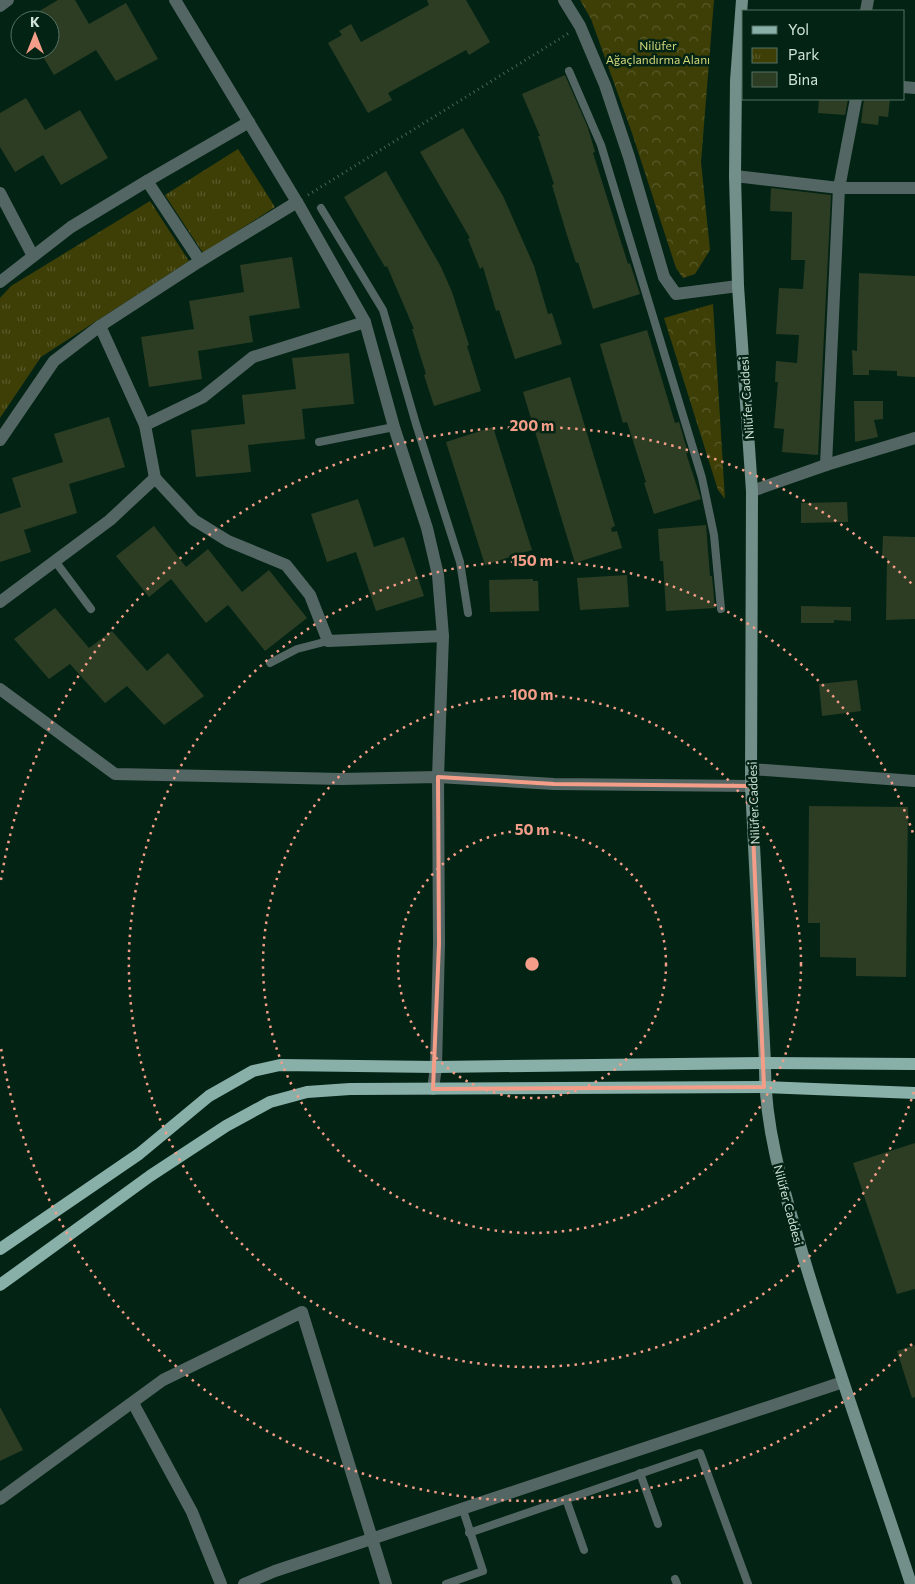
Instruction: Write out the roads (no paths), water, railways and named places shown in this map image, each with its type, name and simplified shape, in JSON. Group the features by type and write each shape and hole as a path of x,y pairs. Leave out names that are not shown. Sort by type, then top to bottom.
{"main road":[{"path":"0,1249 139,1154 209,1096 253,1071 280,1065 436,1067 765,1063 915,1064"},
{"path":"0,1285 150,1176 226,1126 270,1102 307,1092 433,1089 764,1087 915,1093"}],"street":[{"path":"0,6 8,0"},
{"path":"175,0 297,202 366,322 394,427 428,528 438,575 443,636 438,776 440,944 436,1067 433,1089"},
{"path":"564,0 580,26 605,85 629,157 664,277 676,294 738,286"},
{"name":"Nilüfer Caddesi","path":"742,0 736,81 735,176 738,286 752,491 751,786 765,1063 764,1087 780,1174 820,1313 911,1584"},
{"path":"826,465 839,188 856,100"},
{"path":"0,282 71,227 146,181 249,122"},
{"path":"735,176 839,188 915,188"},
{"path":"146,181 200,261"},
{"path":"0,192 33,256"},
{"path":"0,440 54,361 100,326 200,261 297,202"},
{"path":"145,425 204,397 254,357 366,322"},
{"path":"100,326 145,425 156,478 194,520 228,541 286,564 310,595 328,641 443,636"},
{"path":"752,491 826,465 915,438"},
{"path":"0,602 110,520 156,478"},
{"path":"0,690 115,774 341,779 438,776 554,784 751,786"},
{"path":"751,769 915,781"},
{"path":"0,1499 163,1380 302,1312 386,1584"},
{"path":"244,1584 275,1571 843,1382"},
{"path":"133,1403 192,1512 221,1584"}],"lane":[{"path":"570,71 601,145 702,478 714,535 721,609"},
{"path":"321,208 383,310 416,424 460,562 468,614"},
{"path":"319,442 394,427"},
{"path":"55,561 91,609"},
{"path":"270,663 297,649 328,641"},
{"path":"470,1533 700,1453 748,1584"},
{"path":"640,1473 658,1524"},
{"path":"566,1499 584,1550"},
{"path":"446,1584 483,1571 462,1510"}],"park label":[{"name":"Nilüfer Ağaçlandırma Alanı","path":"658,52"}]}
